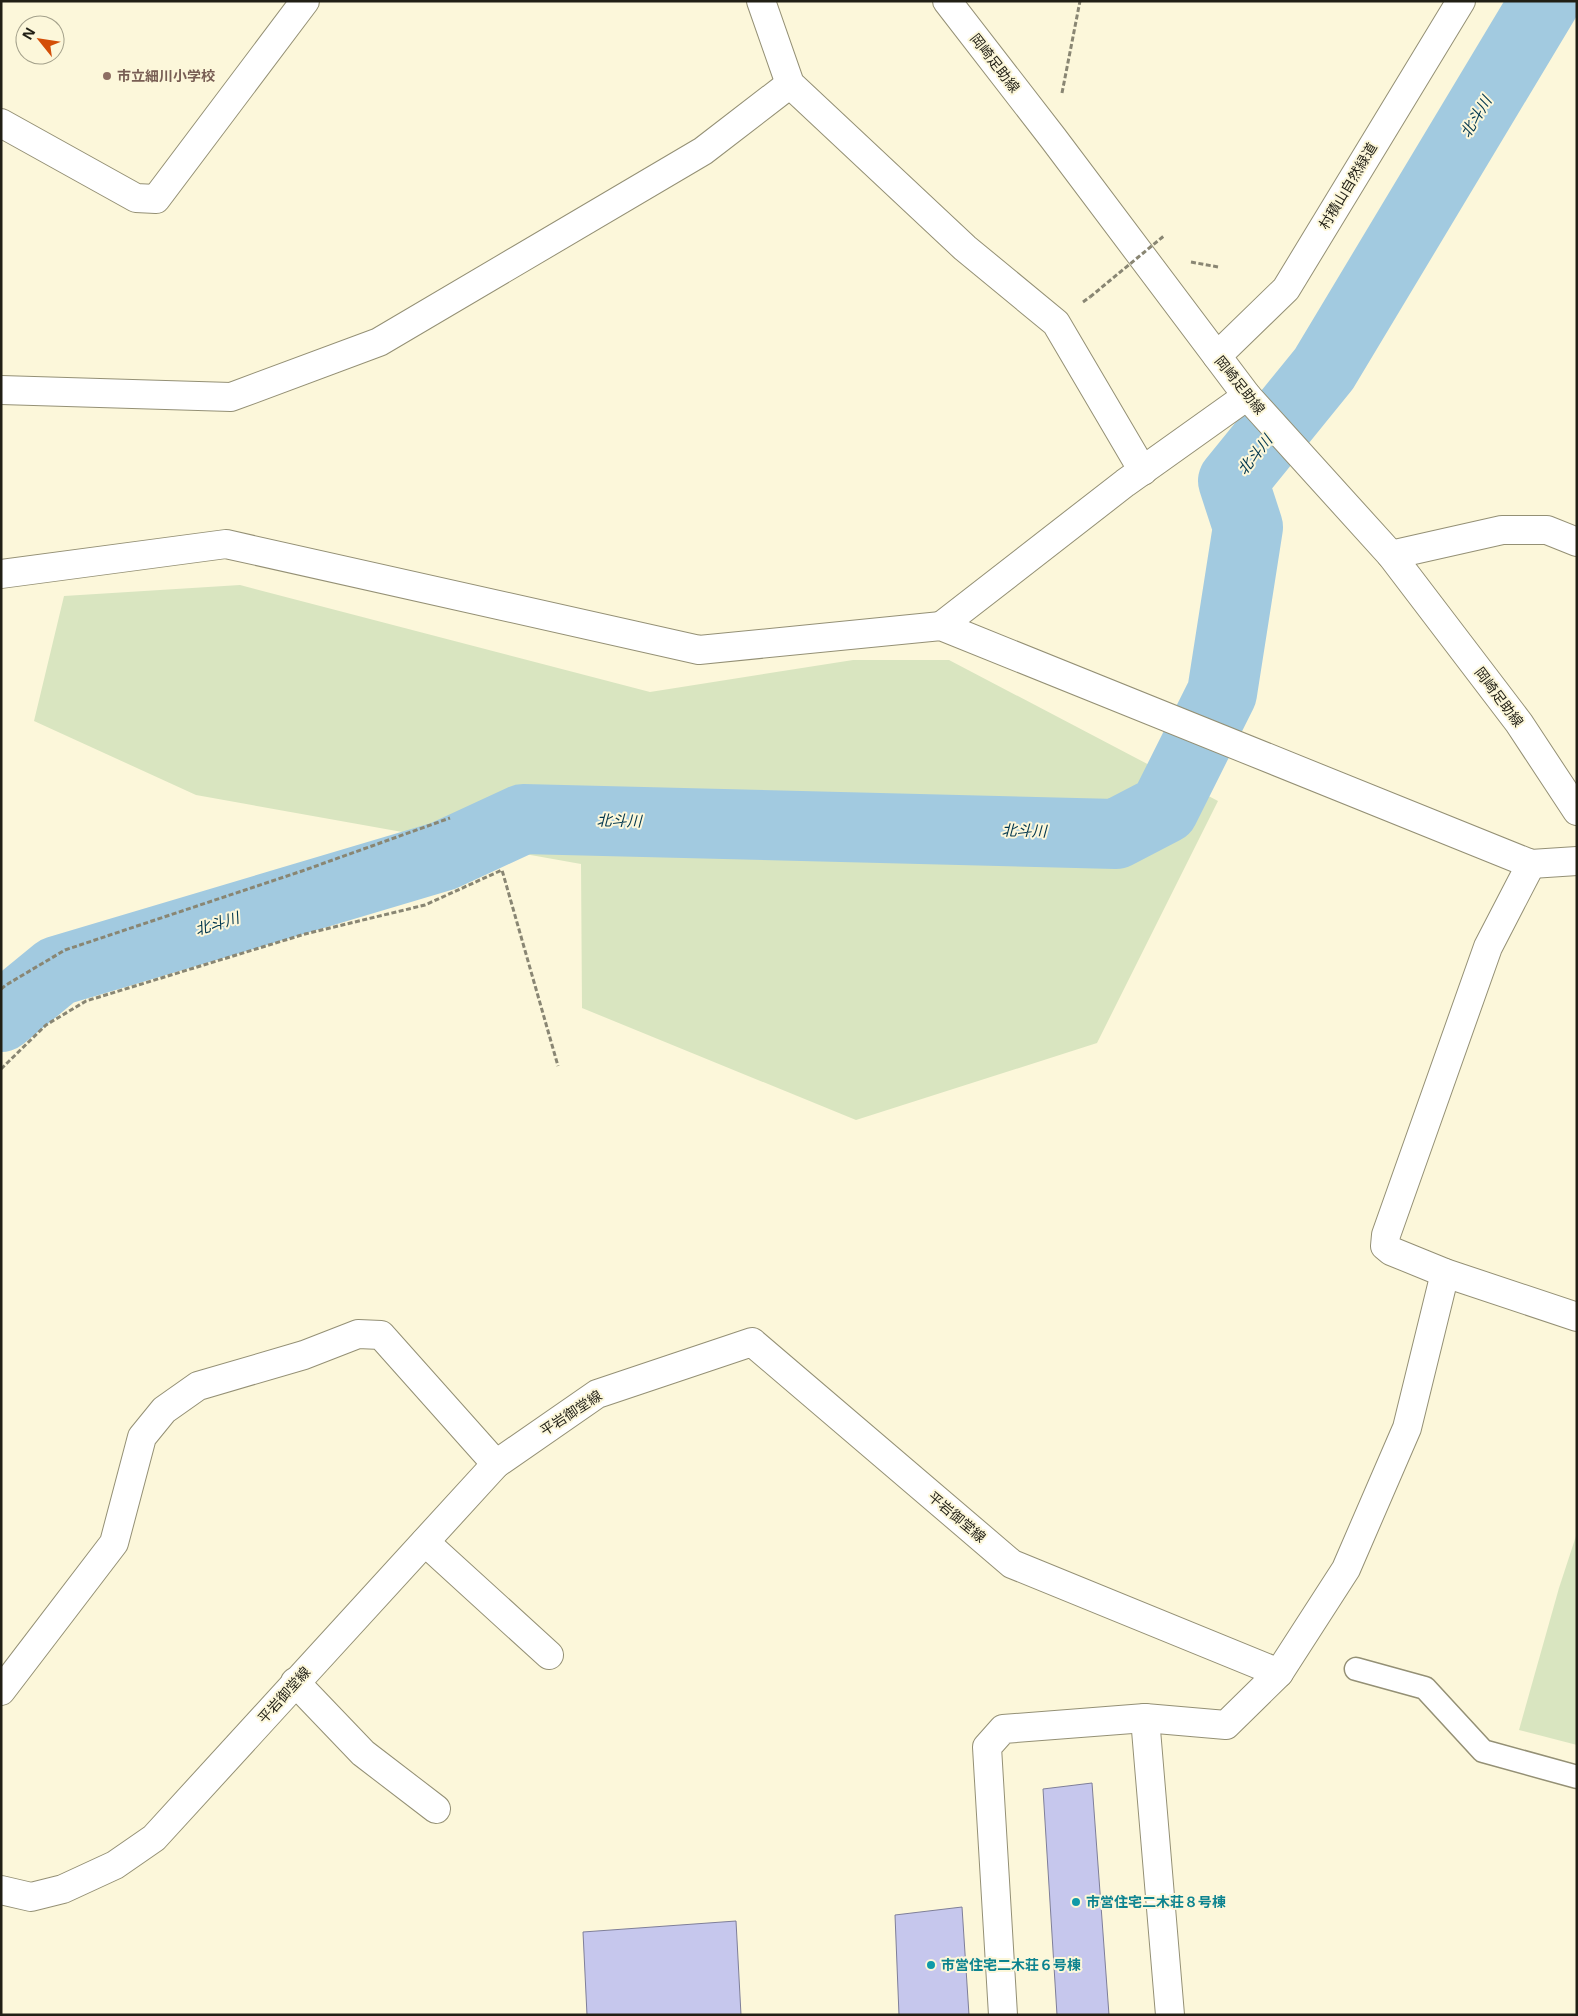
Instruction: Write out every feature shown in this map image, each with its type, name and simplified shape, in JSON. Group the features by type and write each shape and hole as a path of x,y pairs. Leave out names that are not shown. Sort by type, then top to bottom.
{"street":[{"path":"1,123 136,198 156,199 305,1"},
{"path":"761,1 790,84 965,248 1056,323 1143,472"},
{"name":"岡崎足助線","path":"947,1 1255,405 1391,554 1519,723 1577,811"},
{"name":"村積山自然緑道","path":"1217,356 1286,289 1460,1"},
{"path":"1,390 231,397 379,342 703,151 790,84"},
{"path":"941,626 1125,483 1255,405"},
{"path":"1391,554 1502,530 1547,530 1577,542"},
{"path":"1,574 226,544 699,650 941,626 1530,864 1577,861"},
{"path":"1530,864 1488,947 1386,1235 1385,1246 1391,1251 1445,1273 1577,1317"},
{"path":"1003,2015 987,1747 1003,1730 1145,1718 1226,1725 1279,1673 1346,1569 1407,1428 1445,1273"},
{"path":"1,1691 114,1543 142,1437 164,1410 198,1386 304,1355 358,1334 381,1336 496,1464"},
{"name":"平岩御堂線","path":"1,1890 31,1896 63,1889 116,1865 154,1838 496,1464 597,1394 752,1342 1012,1564 1279,1673"},
{"path":"424,1542 548,1654"},
{"path":"295,1682 363,1753 436,1809"},
{"path":"1145,1718 1170,2015"}],"lane":[{"path":"1356,1669 1425,1688 1483,1751 1577,1777"}],"path":[{"path":"1053,138 1080,1"},
{"path":"1090,297 1165,236 1170,242"},
{"path":"1185,261 1218,267"},
{"path":"1,989 6,984 65,950 302,872 450,818"},
{"path":"1,1069 46,1025 86,1001 305,934 425,905 502,870 558,1066"}],"green space":[{"path":"240,585 650,692 853,660 949,660 1218,801 1097,1043 856,1120 582,1008 581,864 196,795 34,721 64,596"},
{"path":"1577,1533 1577,1745 1519,1730 1559,1588"}],"building":[{"name":"市営住宅二木荘８号棟","path":"1092,1783 1109,2015 1057,2015 1043,1789"},
{"name":"市営住宅二木荘６号棟","path":"962,1907 969,2015 899,2015 895,1915"},
{"path":"736,1921 741,2015 587,2015 583,1932"}],"waterway":[{"name":"北斗川","path":"1,1017 57,971 443,856 523,819 1116,834 1164,809 1222,693 1248,527 1233,481 1324,369 1545,1"}],"place":[{"name":"市立細川小学校","path":"107,76"},
{"name":"市営住宅二木荘８号棟","path":"1076,1902"},
{"name":"市営住宅二木荘６号棟","path":"931,1965"}]}
